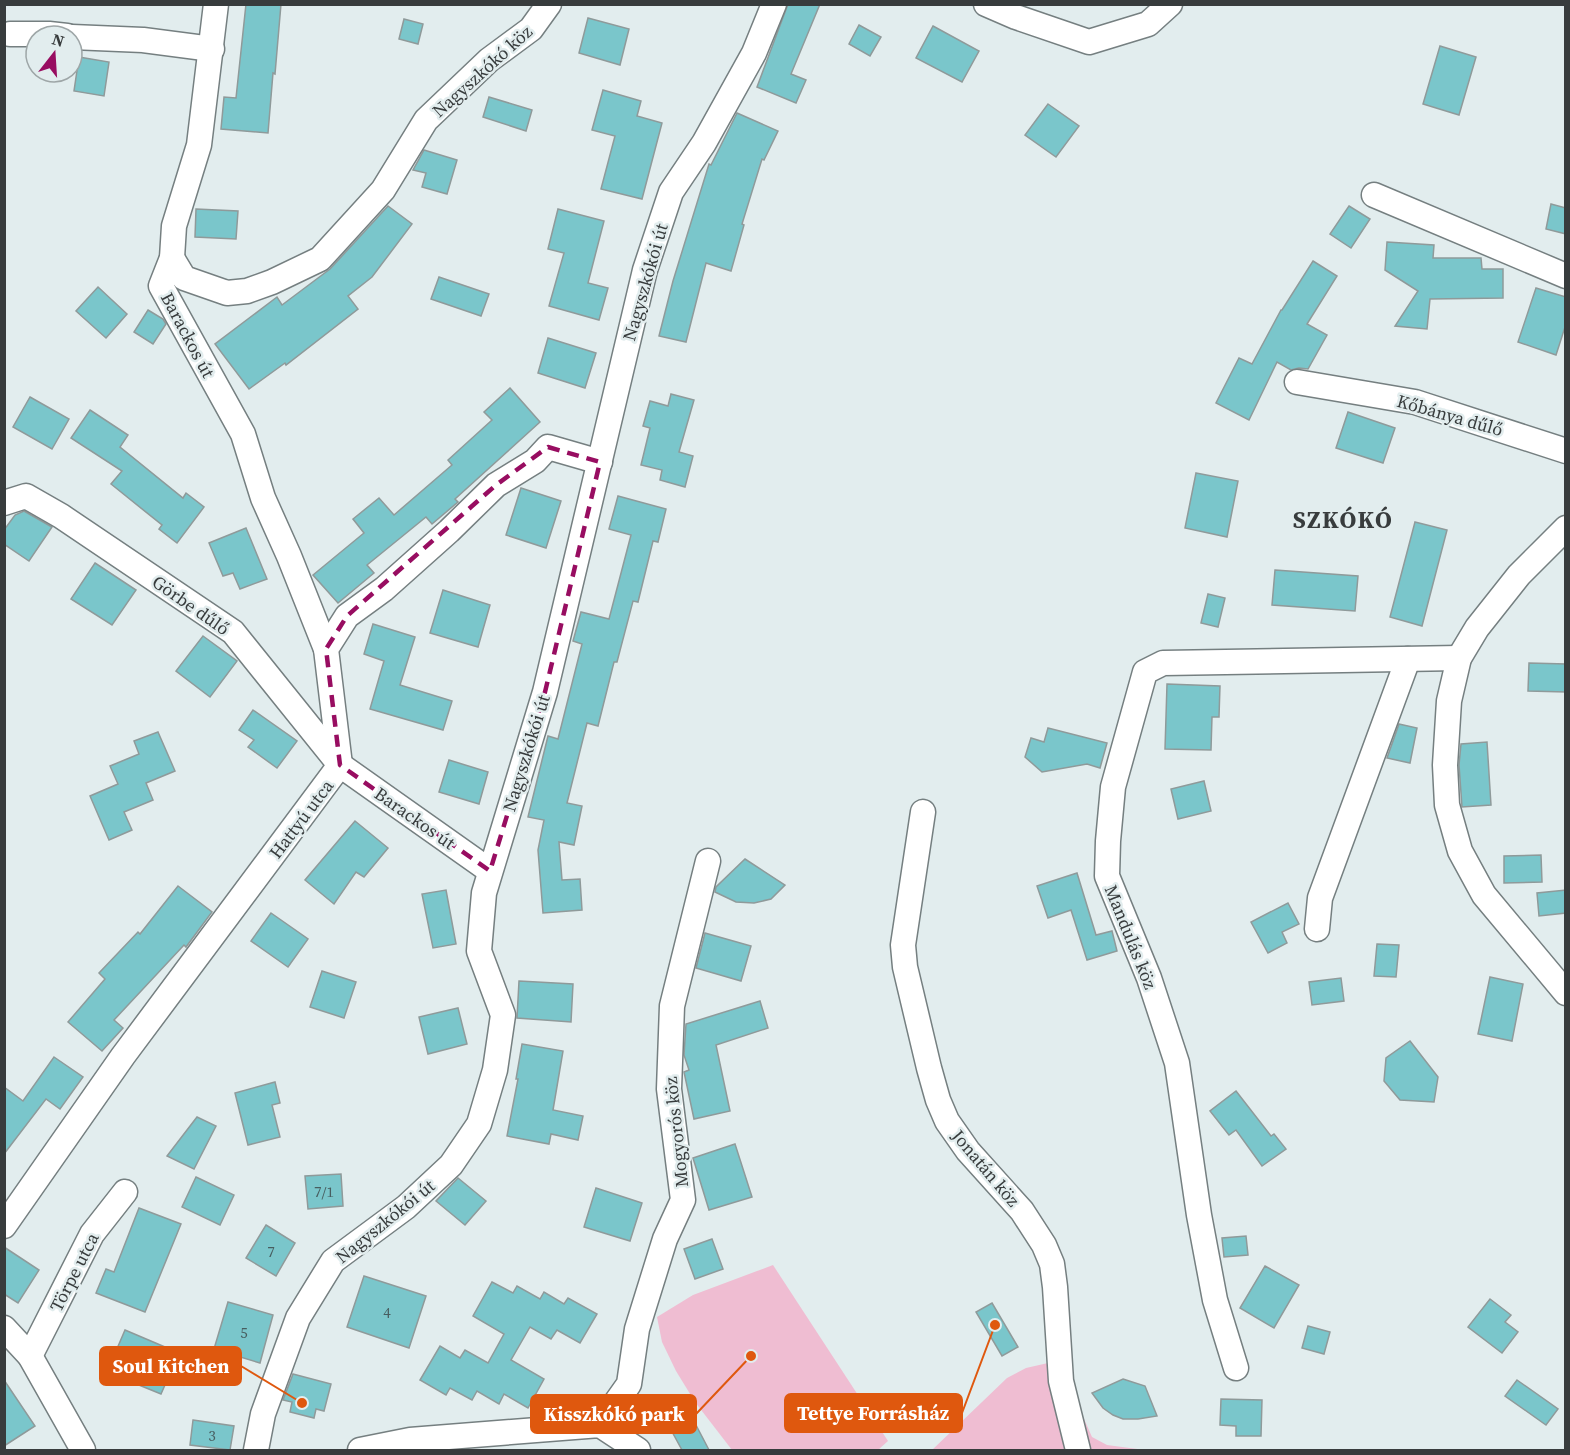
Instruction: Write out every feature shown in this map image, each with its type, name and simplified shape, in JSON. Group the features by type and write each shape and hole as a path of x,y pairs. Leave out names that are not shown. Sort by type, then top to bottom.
{"street":[{"name":"Barackos út","path":"216,4 199,145 174,226 172,258 161,286 243,434 263,498 326,649"},
{"name":"Nagyszkókó köz","path":"172,258 184,278 227,293 247,291 272,282 320,259 383,190 426,120 489,60 531,29 549,4"},
{"name":"Nagyszkókói út","path":"256,1450 263,1414 298,1318 333,1262 406,1207 451,1165 479,1124 495,1070 504,1015 479,951 484,893 545,692 645,270 671,192 704,143 748,63 774,4"},
{"path":"986,4 1016,17 1089,42 1148,24 1170,4"},
{"path":"10,34 24,34"},
{"path":"84,38 142,40 212,49"},
{"path":"1374,195 1566,276"},
{"name":"Kőbánya dűlő","path":"1297,382 1415,402 1566,451"},
{"path":"326,649 347,616 449,531 496,485 535,461 548,447 600,462"},
{"name":"Görbe dűlő","path":"4,503 26,496 61,516 233,632 340,765"},
{"path":"1566,528 1519,575 1477,628 1459,658 1449,700 1445,765 1447,805 1460,851 1484,895 1566,993"},
{"name":"Hattyú utca","path":"4,1226 123,1056 340,765 326,649"},
{"name":"Mandulás köz","path":"1236,1368 1215,1300 1199,1215 1177,1063 1149,978 1107,876 1113,787 1145,672 1163,663 1459,658"},
{"path":"1317,929 1320,897 1408,659"},
{"name":"Barackos út","path":"340,765 490,871"},
{"name":"Jonatán köz","path":"922,812 903,945 905,967 929,1068 947,1121 968,1151 1022,1211 1044,1245 1052,1264 1061,1381 1078,1450"},
{"name":"Mogyorós köz","path":"600,1425 629,1384 637,1329 665,1239 683,1200 669,1089 672,1006 708,861"},
{"name":"Törpe utca","path":"30,1356 92,1234 124,1192"},
{"path":"4,1328 30,1356 83,1450"},
{"path":"360,1450 410,1440 600,1425 638,1450"}],"highlighted area":[{"path":"548,447 600,462 545,692 490,871 340,765 326,649 347,616 496,485"}],"shaded area":[{"path":"773,1265 888,1441 878,1450 732,1450 695,1402 676,1371 662,1342 657,1317 693,1295"},
{"path":"1048,1363 1069,1385 1092,1437 1107,1445 1145,1450 932,1450 1007,1378 1026,1368"}],"building":[{"path":"246,4 281,4 268,133 221,129 224,97 236,98"},
{"path":"788,4 820,4 791,74 806,80 796,103 757,87"},
{"path":"588,18 629,29 620,65 579,53"},
{"path":"404,19 423,24 418,44 399,39"},
{"path":"859,25 881,37 870,56 849,44"},
{"path":"933,26 979,51 962,82 916,58"},
{"path":"1440,46 1476,57 1459,115 1423,104"},
{"path":"84,58 109,62 104,96 74,91 75,84 84,84"},
{"path":"603,90 641,101 637,116 662,123 642,199 601,189 615,136 592,130"},
{"path":"489,97 532,110 526,131 483,117"},
{"path":"1048,104 1079,126 1056,157 1025,135"},
{"path":"737,113 778,131 764,160 762,159 742,224 744,225 731,271 706,263 686,342 659,336 673,281 709,164 711,165"},
{"path":"424,150 457,160 447,194 422,187 426,173 413,170"},
{"path":"1551,204 1566,208 1566,234 1546,229"},
{"path":"388,206 412,224 372,277 348,296 358,309 286,365 285,363 249,389 215,344 277,297 282,305 330,269"},
{"path":"1349,206 1370,219 1351,248 1330,234"},
{"path":"196,209 238,211 236,239 195,237"},
{"path":"558,209 604,221 588,283 608,288 599,320 549,306 564,253 548,249"},
{"path":"1387,242 1434,245 1433,258 1481,258 1482,269 1503,269 1503,298 1430,299 1427,329 1395,326 1418,291 1385,270"},
{"path":"1313,261 1337,276 1307,324 1327,335 1308,369 1291,370 1277,362 1249,420 1216,403 1239,358 1252,364 1281,310"},
{"path":"439,277 489,294 481,316 431,299"},
{"path":"98,287 127,314 106,338 76,311"},
{"path":"1536,288 1566,297 1566,324 1556,355 1518,342"},
{"path":"148,310 163,319 166,324 153,344 134,332"},
{"path":"548,338 596,353 585,388 538,373"},
{"path":"510,388 540,422 455,499 458,502 432,524 426,517 367,565 374,573 338,603 313,575 364,533 353,519 379,498 394,515 452,465 448,460 492,420 484,412"},
{"path":"671,394 694,400 679,452 693,456 685,487 660,480 662,470 641,465 650,428 643,426 650,401 668,406"},
{"path":"30,397 69,419 52,449 13,427"},
{"path":"90,410 128,435 120,447 183,498 186,493 204,507 177,543 159,529 162,525 111,484 122,471 71,438"},
{"path":"1348,412 1395,428 1383,463 1336,448"},
{"path":"1196,473 1238,481 1227,537 1185,528"},
{"path":"521,488 561,501 546,548 506,535"},
{"path":"618,496 666,509 658,542 653,541 638,602 633,601 617,662 614,662 598,726 587,723 567,803 582,806 574,845 559,842 562,880 580,879 582,910 543,913 538,850 544,820 528,817 548,736 558,739 582,644 573,641 581,612 609,619 631,535 609,529"},
{"path":"24,511 52,527 29,561 4,544 4,530 15,515"},
{"path":"1415,522 1447,530 1422,626 1390,617"},
{"path":"246,528 267,579 240,589 233,573 223,576 209,543"},
{"path":"95,563 136,590 112,625 71,599"},
{"path":"1275,570 1358,576 1355,611 1272,605"},
{"path":"443,590 490,605 478,647 430,633"},
{"path":"1208,594 1225,598 1218,627 1201,623"},
{"path":"373,624 415,637 400,685 452,701 443,730 370,709 384,661 364,654"},
{"path":"203,636 237,661 210,697 176,671"},
{"path":"1529,663 1566,664 1566,692 1528,691"},
{"path":"1167,684 1220,686 1219,717 1212,717 1211,750 1165,749"},
{"path":"253,710 297,741 277,768 248,747 254,740 239,730"},
{"path":"1399,724 1417,728 1410,763 1387,758"},
{"path":"1048,728 1107,743 1100,768 1087,764 1042,772 1025,757 1031,738 1044,742"},
{"path":"158,732 175,771 146,783 153,800 124,812 132,830 109,840 90,796 118,784 110,766 139,754 134,741"},
{"path":"1487,742 1491,805 1462,807 1459,765 1461,744"},
{"path":"449,760 488,772 479,804 439,792"},
{"path":"1204,781 1211,811 1178,819 1171,789"},
{"path":"355,821 388,848 364,877 356,872 334,904 305,880"},
{"path":"1541,855 1542,882 1504,883 1504,856"},
{"path":"745,859 785,885 771,899 754,903 736,902 715,892 716,887"},
{"path":"1077,873 1096,935 1112,931 1117,951 1087,960 1071,910 1048,918 1037,886"},
{"path":"178,886 212,912 186,947 184,945 114,1020 123,1028 102,1051 68,1022 105,979 99,973 138,932 140,934"},
{"path":"446,890 456,944 433,948 422,894"},
{"path":"1566,890 1566,913 1539,916 1537,893"},
{"path":"1288,903 1299,924 1282,932 1287,943 1268,953 1251,922"},
{"path":"271,913 308,939 288,967 251,941"},
{"path":"705,933 751,946 741,981 696,968"},
{"path":"1377,944 1399,945 1396,977 1374,976"},
{"path":"322,971 356,982 344,1018 310,1007"},
{"path":"1490,977 1523,984 1512,1041 1478,1034"},
{"path":"1341,978 1344,1001 1312,1005 1309,982"},
{"path":"519,981 573,984 571,1022 517,1018"},
{"path":"760,1001 768,1028 716,1045 730,1111 694,1119 684,1072 689,1070 684,1055 686,1024"},
{"path":"458,1008 467,1044 428,1054 419,1017"},
{"path":"1410,1041 1438,1077 1434,1102 1400,1100 1384,1081 1386,1058"},
{"path":"522,1044 563,1051 553,1110 583,1116 578,1140 551,1134 549,1144 507,1136"},
{"path":"54,1057 83,1077 60,1109 46,1099 4,1154 4,1087 23,1101"},
{"path":"275,1082 280,1103 272,1105 280,1137 248,1145 235,1093"},
{"path":"1236,1091 1271,1136 1274,1134 1286,1149 1262,1166 1236,1130 1229,1135 1210,1111"},
{"path":"197,1117 216,1126 194,1169 167,1156"},
{"path":"735,1144 752,1197 709,1210 693,1158"},
{"path":"341,1174 343,1206 308,1209 305,1176"},
{"path":"196,1177 234,1195 220,1225 182,1207"},
{"path":"458,1178 486,1201 465,1225 436,1201"},
{"path":"596,1188 642,1203 630,1241 584,1227"},
{"path":"139,1208 181,1224 145,1312 96,1293 106,1269 114,1272"},
{"path":"266,1225 295,1243 276,1276 246,1258"},
{"path":"1246,1236 1248,1255 1224,1257 1222,1238"},
{"path":"712,1239 723,1269 695,1279 684,1249"},
{"path":"4,1247 39,1270 18,1303 4,1294"},
{"path":"1265,1266 1299,1285 1274,1328 1240,1308"},
{"path":"364,1276 426,1296 409,1348 347,1327"},
{"path":"492,1282 513,1293 517,1286 540,1299 544,1292 564,1304 568,1298 597,1314 580,1343 557,1330 551,1339 530,1327 511,1360 544,1379 528,1408 504,1394 499,1404 477,1391 472,1400 450,1388 446,1395 420,1380 440,1346 460,1358 465,1350 488,1363 504,1334 473,1316"},
{"path":"1490,1299 1511,1315 1505,1322 1518,1332 1502,1353 1468,1327"},
{"path":"228,1302 273,1315 260,1363 214,1349"},
{"path":"992,1303 1018,1347 1002,1356 976,1312"},
{"path":"1308,1326 1330,1332 1324,1354 1302,1348"},
{"path":"125,1330 179,1353 161,1394 107,1372"},
{"path":"293,1374 331,1384 324,1411 316,1409 314,1418 290,1412 292,1402 283,1400"},
{"path":"1123,1379 1145,1386 1157,1416 1123,1419 1103,1408 1092,1393"},
{"path":"4,1380 35,1426 4,1446"},
{"path":"1517,1380 1558,1409 1546,1425 1505,1396"},
{"path":"1221,1399 1262,1400 1261,1436 1236,1436 1236,1426 1220,1425"},
{"path":"685,1404 709,1450 682,1450 663,1415"},
{"path":"193,1420 234,1426 230,1450 190,1445"}],"place":[{"name":"Tettye Forrásház","path":"995,1325"},
{"name":"Kisszkókó park","path":"751,1356"},
{"name":"Soul Kitchen","path":"302,1403"}],"district":[{"name":"SZKÓKÓ","path":"1343,519"}]}
